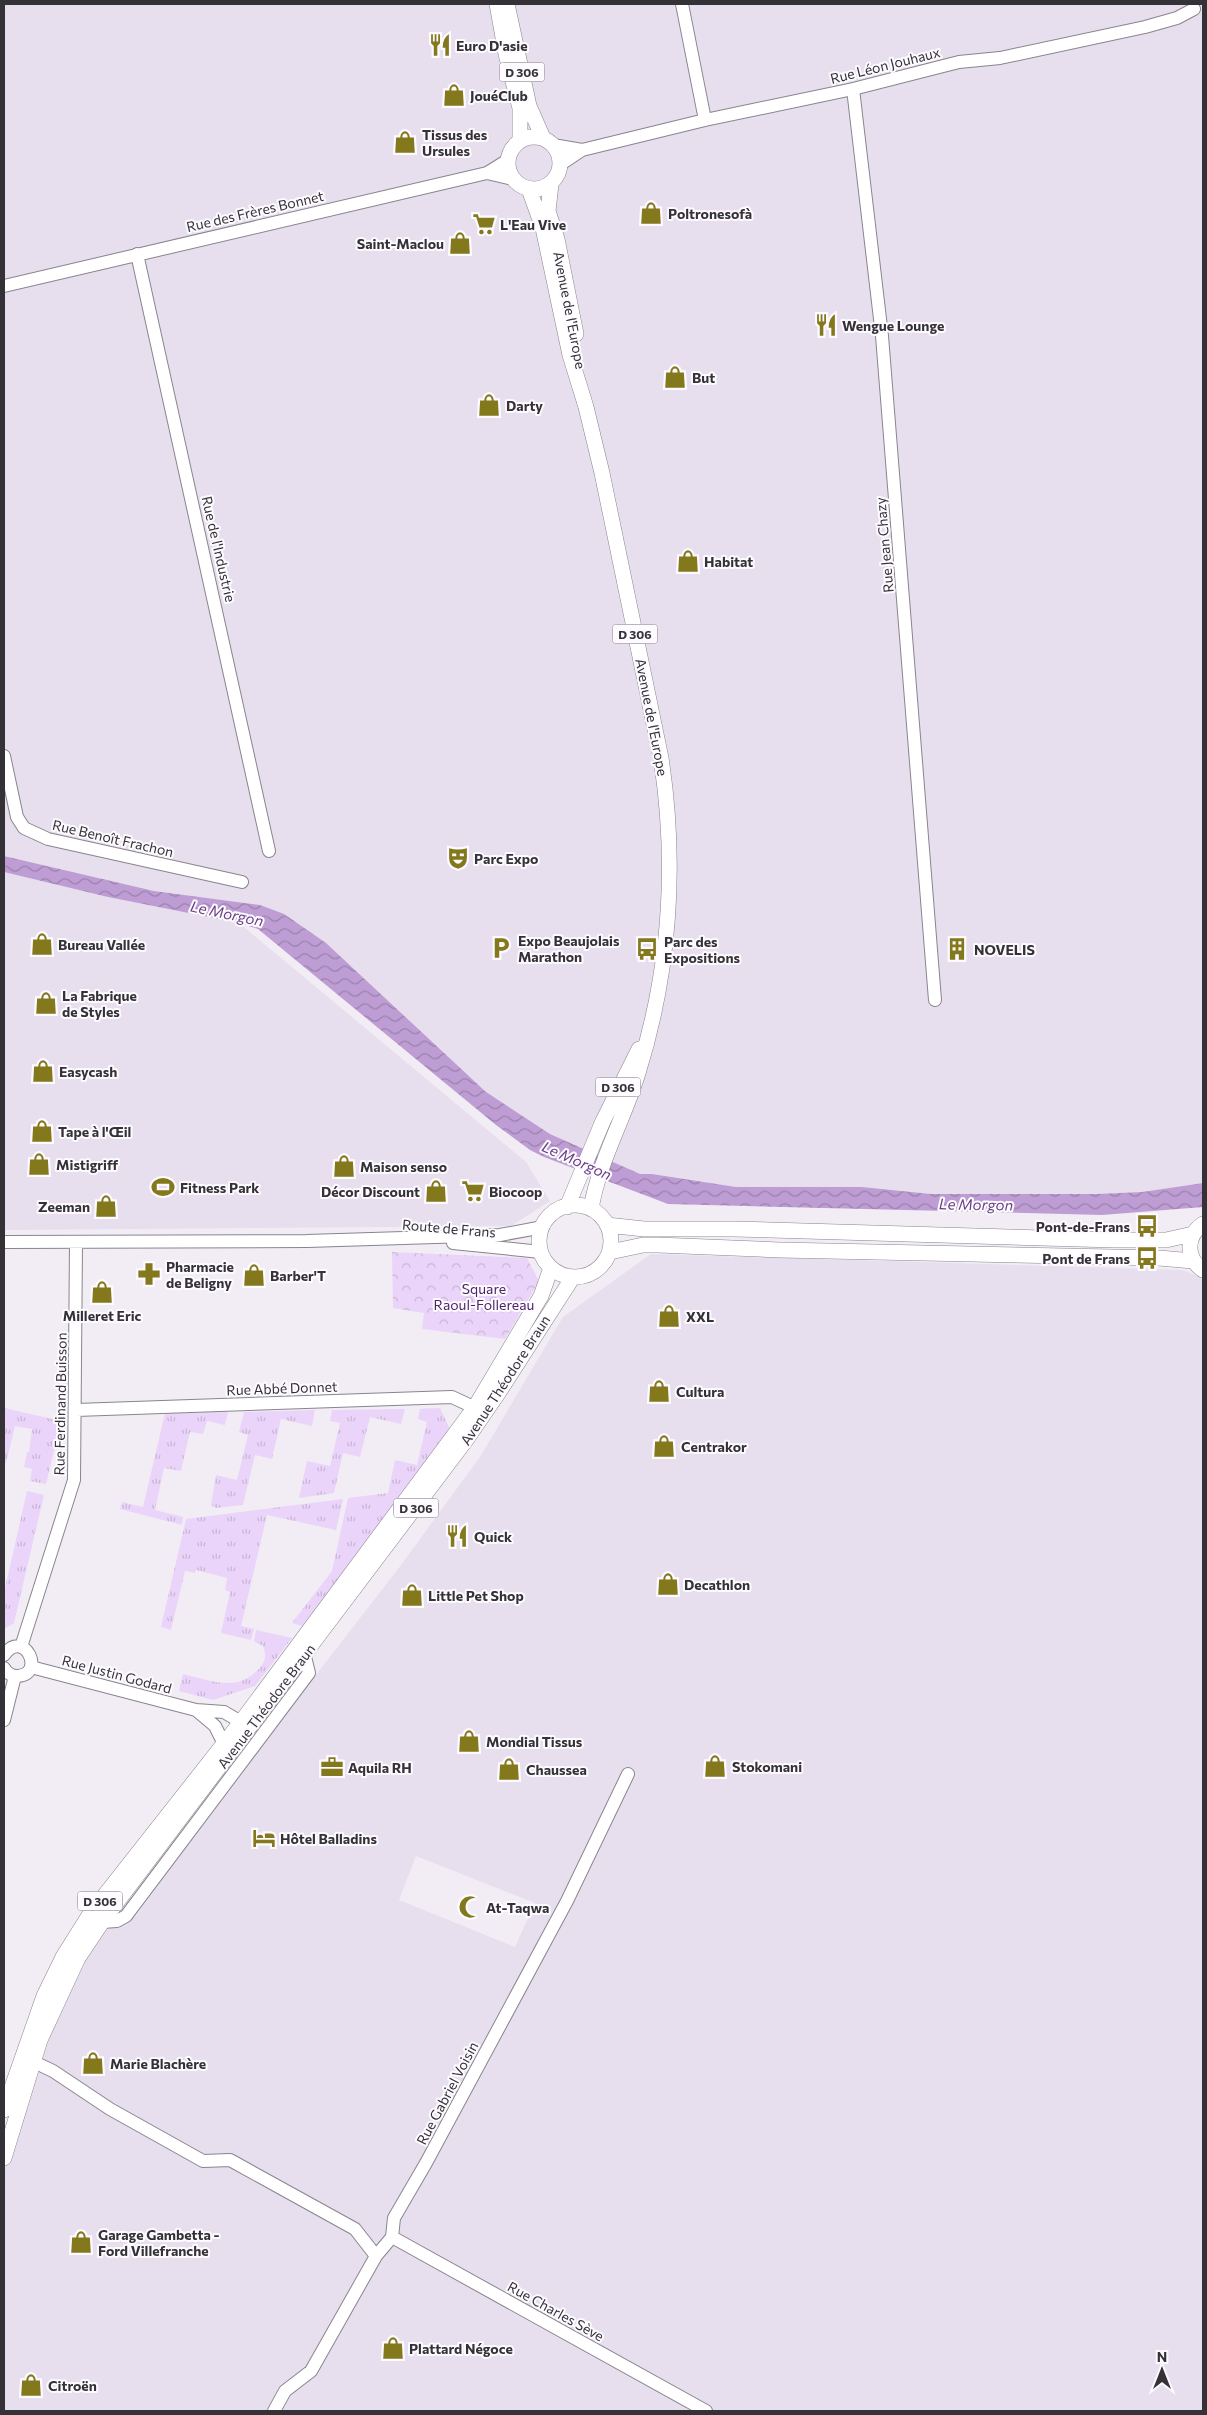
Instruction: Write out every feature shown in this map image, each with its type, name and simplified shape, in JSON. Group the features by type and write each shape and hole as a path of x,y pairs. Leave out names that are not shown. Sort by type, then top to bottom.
{"main road":[{"name":"D 306","path":"497,4 506,54 520,108 520,141"},
{"name":"D 306","path":"507,4 529,106 548,142"},
{"path":"531,137 548,142 558,150 561,164 556,179 540,189 529,189 513,180 508,167 508,160 510,153 520,141 531,137"},
{"name":"Avenue de l'Europe","path":"550,184 548,211 557,239 580,354 586,407"},
{"name":"Avenue de l'Europe","path":"529,189 543,228 570,355 586,407 661,758 668,803 668,917 660,981 638,1075 596,1183 591,1209"},
{"name":"Avenue de l'Europe","path":"566,1207 625,1073 650,1030"},
{"path":"583,1206 591,1209 607,1225 610,1233 610,1252 596,1270 585,1276 565,1276 551,1268 541,1252 540,1235 543,1227 552,1214 566,1207 583,1206"},
{"path":"607,1225 644,1229 734,1229 1114,1240 1166,1240 1198,1229"},
{"path":"1198,1229 1189,1247 1198,1265"},
{"path":"610,1252 637,1246 658,1245 810,1251 1159,1258 1198,1265"},
{"name":"Avenue Théodore Braun","path":"4,2158 8,2108 14,2083 44,1996 63,1956 90,1914 224,1744 250,1731 480,1410 541,1296 551,1268"},
{"name":"Avenue Théodore Braun","path":"14,2083 34,2062 40,2040 59,1996 78,1958 102,1922 305,1657 573,1277"}],"street":[{"path":"682,4 705,120"},
{"name":"Rue Léon Jouhaux","path":"561,164 582,150 705,120 853,89 926,69 959,62 1000,58 1145,27 1177,18 1194,8"},
{"name":"Rue Jean Chazy","path":"853,89 882,336 935,1000"},
{"name":"Rue Léon Jouhaux","path":"548,142 582,150"},
{"path":"487,173 508,160"},
{"name":"Rue des Frères Bonnet","path":"4,286 487,173 513,180"},
{"name":"Rue de l'Industrie","path":"138,254 269,851"},
{"name":"Rue Benoît Frachon","path":"4,756 17,817 24,828 48,839 242,882"},
{"name":"Route de Frans","path":"389,1238 500,1235 543,1227"},
{"path":"4,1242 307,1241 389,1238"},
{"name":"Route de Frans","path":"389,1238 541,1252"},
{"name":"Rue Ferdinand Buisson","path":"21,1647 74,1480 76,1243"},
{"name":"Rue Abbé Donnet","path":"76,1410 452,1398 480,1410"},
{"path":"4,1655 11,1648 21,1647 29,1653 30,1667 24,1674 15,1676 4,1668"},
{"name":"Rue Justin Godard","path":"30,1667 196,1710 224,1712 250,1731"},
{"path":"4,1720 15,1676"},
{"name":"Rue Justin Godard","path":"196,1710 214,1726 224,1744"},
{"name":"Rue Gabriel Voisin","path":"274,2411 285,2390 310,2371 376,2256 392,2237 394,2218 567,1901 628,1774"},
{"path":"34,2062 53,2071 110,2109 203,2160 230,2160 356,2228 376,2256"},
{"name":"Rue Charles Sève","path":"392,2237 706,2411"}],"shaded area":[{"path":"4,4 1203,4 1203,1183 1142,1192 1096,1194 931,1194 862,1187 736,1187 652,1174 640,1174 550,1134 486,1092 326,943 260,905 154,891 4,856"},
{"path":"4,872 108,897 239,923 526,1162 550,1201 511,1226 4,1230"},
{"path":"651,1254 1182,1270 1203,1278 1203,2411 4,2411 4,2171 43,2042 79,1966 100,1933 136,1916 235,1779 398,1569 480,1457 563,1317","holes":["416,1856 535,1903 515,1947 399,1900"]}],"green space":[{"name":"Square Raoul-Follereau","path":"392,1252 527,1258 539,1281 505,1339 422,1329 424,1313 393,1308"},
{"path":"4,1408 61,1421 46,1484 30,1481 32,1469 24,1467 27,1452 29,1452 32,1429 15,1426 6,1463 4,1463"},
{"path":"440,1408 451,1431 302,1626 292,1623 332,1571 348,1498 388,1493 395,1460 417,1465 427,1422 418,1419 420,1409"},
{"path":"405,1409 401,1424 370,1417 360,1457 343,1453 334,1493 299,1498 307,1461 330,1466 340,1423 330,1421 332,1410"},
{"path":"315,1410 312,1426 281,1419 272,1459 255,1455 243,1505 216,1508 211,1505 216,1475 237,1480 248,1435 239,1432 244,1412"},
{"path":"228,1412 225,1425 207,1421 203,1434 190,1432 181,1471 164,1468 155,1510 183,1517 182,1525 120,1509 122,1502 143,1507 165,1413"},
{"path":"27,1491 44,1495 14,1623 4,1629 4,1593"},
{"path":"343,1499 336,1530 267,1515 241,1626 254,1629 251,1640 221,1633 230,1592 225,1590 227,1578 196,1570 195,1573 185,1571 171,1630 161,1627 186,1519"},
{"path":"256,1630 292,1638 255,1686 213,1700 179,1691 183,1674 225,1683 245,1680 254,1674 262,1665 265,1656 263,1646 254,1641"}],"water":[{"name":"Le Morgon","path":"4,856 154,891 260,905 284,914 326,943 486,1092 550,1134 640,1174 652,1174 736,1187 862,1187 931,1194 1096,1194 1142,1192 1203,1183 1203,1207 1102,1215 668,1204 530,1150 496,1125 258,929 239,923 108,897 4,872"}],"place":[{"name":"Euro D'asie","path":"440,45"},
{"name":"JouéClub","path":"454,95"},
{"name":"Tissus des Ursules","path":"405,142"},
{"name":"Poltronesofà","path":"651,213"},
{"name":"L'Eau Vive","path":"484,224"},
{"name":"Saint-Maclou","path":"460,243"},
{"name":"Wengue Lounge","path":"826,325"},
{"name":"But","path":"675,377"},
{"name":"Darty","path":"489,405"},
{"name":"Habitat","path":"688,561"},
{"name":"Parc Expo","path":"458,858"},
{"name":"Bureau Vallée","path":"42,944"},
{"name":"Expo Beaujolais Marathon","path":"501,948"},
{"name":"Parc des Expositions","path":"647,949"},
{"name":"NOVELIS","path":"957,949"},
{"name":"La Fabrique de Styles","path":"46,1003"},
{"name":"Easycash","path":"43,1071"},
{"name":"Tape à l'Œil","path":"42,1131"},
{"name":"Mistigriff","path":"39,1164"},
{"name":"Maison senso","path":"344,1166"},
{"name":"Fitness Park","path":"163,1187"},
{"name":"Décor Discount","path":"436,1191"},
{"name":"Biocoop","path":"473,1191"},
{"name":"Zeeman","path":"106,1206"},
{"name":"Pont-de-Frans","path":"1147,1226"},
{"name":"Pont de Frans","path":"1147,1258"},
{"name":"Pharmacie de Beligny","path":"149,1274"},
{"name":"Barber'T","path":"254,1275"},
{"name":"Milleret Eric","path":"102,1292"},
{"name":"XXL","path":"669,1316"},
{"name":"Cultura","path":"659,1391"},
{"name":"Centrakor","path":"664,1446"},
{"name":"Quick","path":"457,1536"},
{"name":"Decathlon","path":"668,1584"},
{"name":"Little Pet Shop","path":"412,1595"},
{"name":"Mondial Tissus","path":"469,1741"},
{"name":"Stokomani","path":"715,1766"},
{"name":"Aquila RH","path":"332,1767"},
{"name":"Chaussea","path":"509,1769"},
{"name":"Hôtel Balladins","path":"264,1838"},
{"name":"At-Taqwa","path":"470,1907"},
{"name":"Marie Blachère","path":"93,2063"},
{"name":"Garage Gambetta - Ford Villefranche","path":"81,2242"},
{"name":"Plattard Négoce","path":"393,2348"},
{"name":"Citroën","path":"31,2385"}]}
